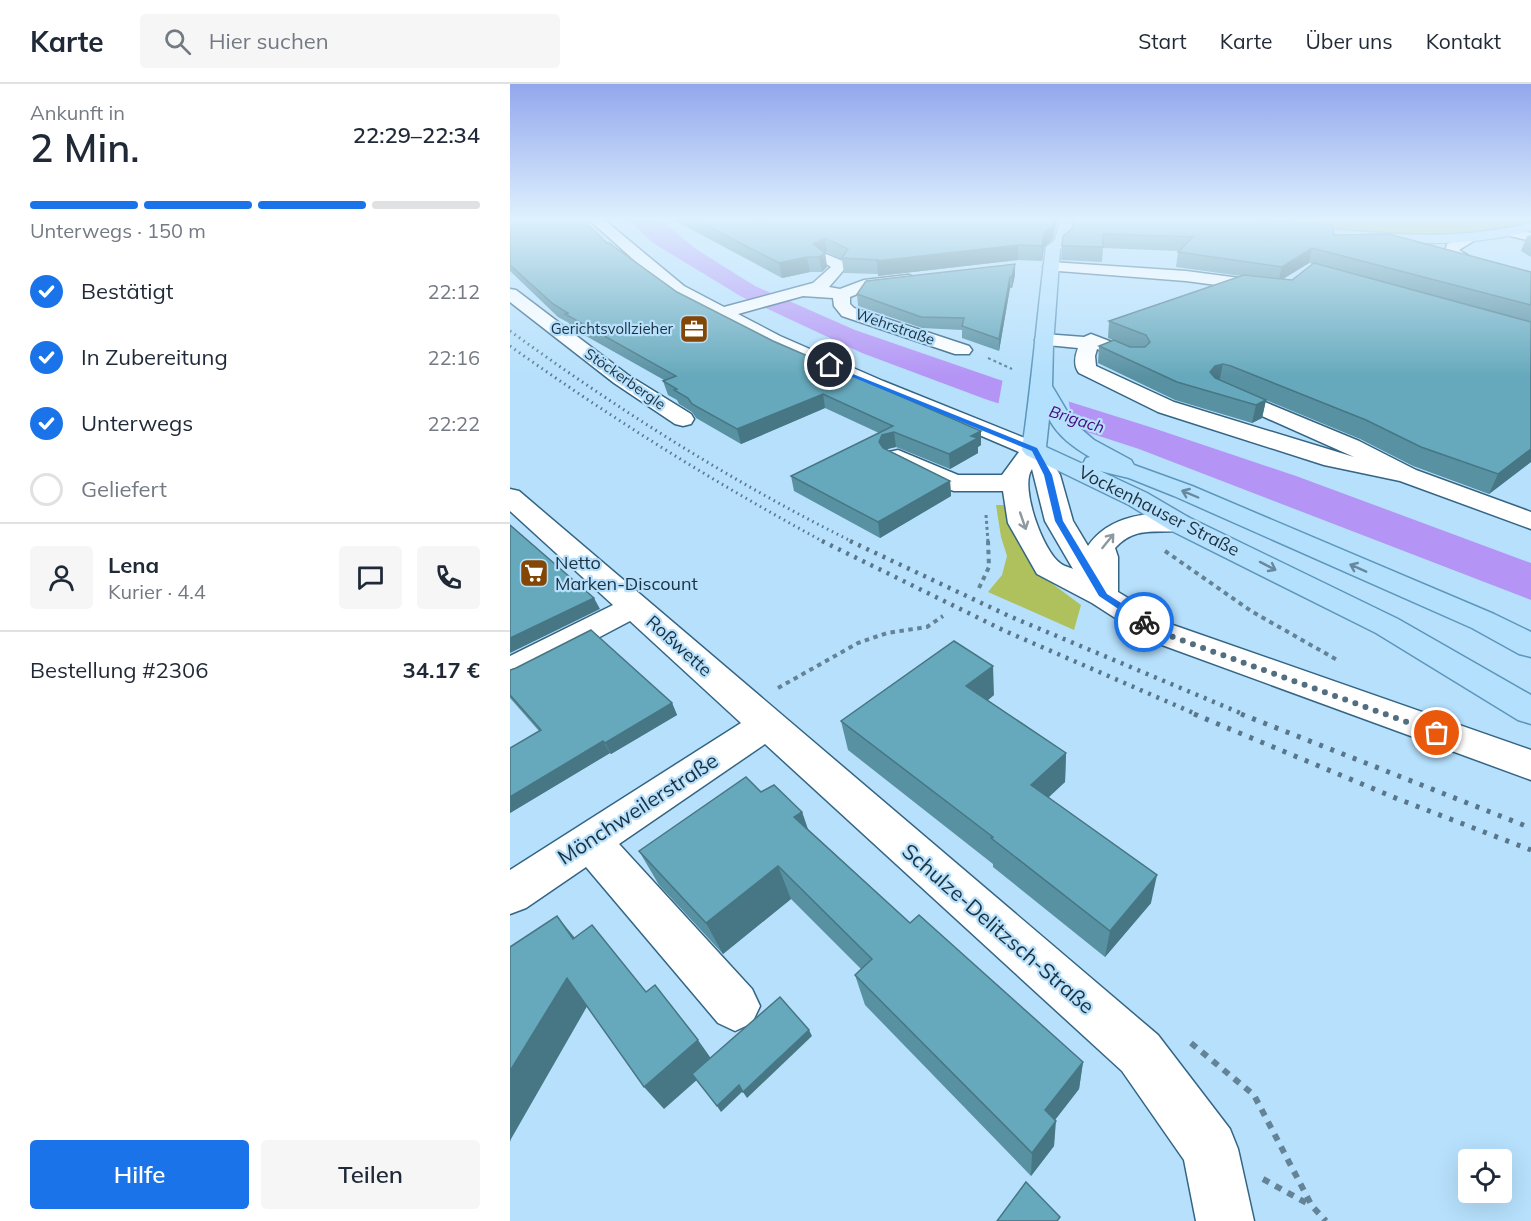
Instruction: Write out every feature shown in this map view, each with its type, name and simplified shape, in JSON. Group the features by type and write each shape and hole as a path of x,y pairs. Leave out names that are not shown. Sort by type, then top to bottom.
{"main road":[{"path":"1036,438 1043,382 1044,340 1051,271"},
{"path":"1043,382 1065,428 1086,445 1137,473"},
{"name":"Vockenhauser Straße","path":"1036,438 1137,473 1412,591 1531,711"},
{"name":"Vockenhauser Straße","path":"1036,438 1178,523 1387,626 1460,640 1531,646"},
{"name":"Vockenhauser Straße","path":"1460,640 1531,662"},
{"name":"Vockenhauser Straße","path":"1460,640 1531,688"}],"street":[{"path":"656,271 678,290 729,311 773,340 830,365 1036,438"},
{"path":"797,293 819,286 836,271"},
{"path":"1161,271 1282,289"},
{"path":"797,293 807,282 800,274"},
{"path":"1167,283 1186,276"},
{"name":"Wehrstraße","path":"729,311 797,293 823,291 842,294 864,285 922,278"},
{"path":"1215,289 1232,282"},
{"name":"Stöckerbergle","path":"510,294 621,379 683,419"},
{"name":"Wehrstraße","path":"842,294 840,298 843,308 848,312 962,350"},
{"path":"1095,337 1085,356 1086,369 1166,407 1333,460 1407,475 1527,513"},
{"path":"1044,340 1095,337 1136,358"},
{"path":"1220,390 1351,446 1407,475"},
{"path":"1036,438 1015,474 1014,483 1022,523 1047,568 1103,596 1162,633 1531,765"},
{"path":"1036,438 1059,521 1103,596"},
{"path":"895,456 954,483 1014,483"},
{"name":"Roßwette","path":"510,497 635,606 775,705"},
{"path":"1103,596 1104,557 1101,548 1112,534 1128,526 1150,522 1178,523"},
{"path":"510,670 635,606"},
{"name":"Mönchweilerstraße","path":"510,894 589,840 775,705"},
{"name":"Schulze-Delitzsch-Straße","path":"775,705 1140,1053 1210,1149 1225,1221"},
{"path":"589,840 735,1006"}],"path":[{"path":"979,588 989,574 992,563 985,529 986,514"},
{"path":"1128,526 1251,611 1344,664"},
{"path":"775,705 858,643 887,633 927,627 943,616"}],"green space":[{"path":"996,505 1006,505 1025,549 1054,585 1081,605 1074,630 988,592 1002,575 1007,556 1001,537"}],"water":[{"name":"Brigach","path":"699,271 731,271 755,286 855,330 997,379 1296,476 1531,563 1531,600 1139,449 985,399 862,353 742,297"}],"pier":[{"path":"1003,378 1068,398 1072,420 1062,426 998,406"}],"building":[{"path":"517,271 648,271 677,292 773,341 981,431 971,436 978,438 949,454 894,432 882,435 879,442 883,448 950,481 878,522 791,476 893,426 823,394 737,429 692,404 688,398 674,390 677,389 663,381 676,376 565,314 568,313 553,304"},
{"path":"953,271 1013,271 1010,277 999,339 962,326 964,318 921,317 857,294 866,281"},
{"path":"1304,271 1344,271 1531,322 1531,449 1498,474 1421,447 1366,420 1231,366 1223,364 1215,366 1210,372 1215,378 1266,400 1256,405 1177,382 1099,346 1114,340 1130,347 1145,347 1150,342 1146,335 1109,321 1244,275 1292,280"},
{"path":"1401,271 1527,271 1531,272 1531,305"},
{"name":"Netto Marken-Discount","path":"510,525 594,598 510,638"},
{"path":"591,630 672,703 510,797 510,748 541,730 510,695 510,670"},
{"path":"954,641 993,666 966,686 1066,753 1031,785 1157,875 1110,931 991,838 993,837 841,721"},
{"path":"746,777 761,792 774,785 802,812 794,817 910,923 919,915 1083,1062 1045,1110 1056,1121 1032,1153 855,975 872,959 778,866 706,923 639,851"},
{"path":"557,916 573,939 592,925 646,992 655,985 698,1040 644,1087 567,978 510,1071 510,947"},
{"path":"780,997 809,1030 743,1092 739,1085 717,1106 692,1074"},
{"path":"1026,1182 1060,1217 1057,1221 997,1221"}],"railway":[{"path":"510,331 677,444 764,495 853,542"},
{"path":"510,346 586,399 664,449 824,542"},
{"path":"850,541 1009,616 1245,715"},
{"path":"824,542 1005,631 1198,715"},
{"path":"1194,714 1398,799 1531,850"},
{"path":"1241,714 1531,828"}],"way so far":[{"path":"1144,622 1162,633 1437,733"}],"place":[{"name":"Gerichtsvollzieher","path":"694,329"},
{"name":"Netto Marken-Discount","path":"534,573"}],"route":[{"path":"830,365 1034,450 1048,475 1059,521 1103,596 1144,622"}]}
